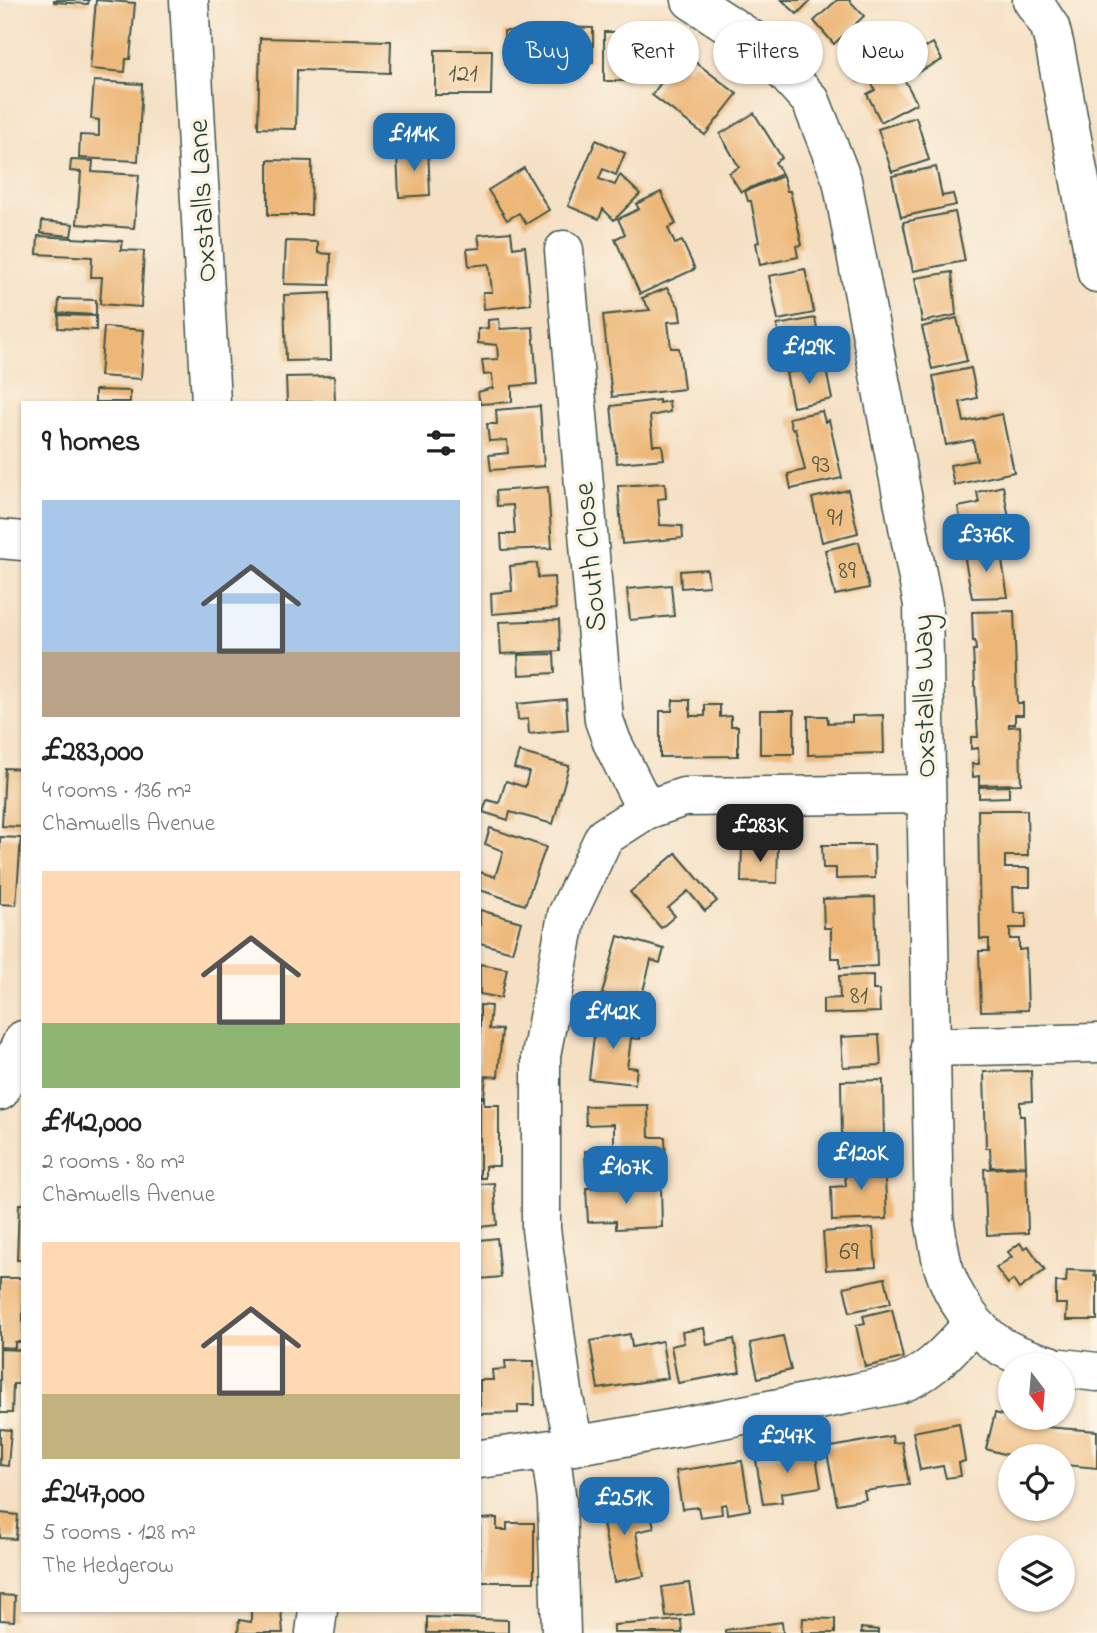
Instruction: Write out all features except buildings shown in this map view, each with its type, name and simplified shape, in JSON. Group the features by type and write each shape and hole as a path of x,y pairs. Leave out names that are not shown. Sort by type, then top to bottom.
{"street":[{"name":"Oxstalls Lane","path":"190,0 211,401"},
{"name":"Oxstalls Way","path":"691,0 760,45 811,101 842,180 923,605 934,1218 943,1267 957,1296 974,1322 1001,1347 1015,1353"},
{"path":"1032,0 1050,27 1086,155 1097,273"},
{"name":"South Close","path":"564,250 583,294 604,720 646,810"},
{"path":"0,540 21,541"},
{"path":"561,1633 556,1501 563,1448 564,1399 541,1229 541,1056 567,915 604,837 646,810 684,797 925,794"},
{"path":"930,1046 1097,1043"},
{"path":"0,1091 21,1044"},
{"path":"481,1459 672,1430 899,1384 918,1378 938,1362 974,1322"},
{"path":"1075,1369 1097,1371"},
{"path":"315,1633 318,1612"}]}
